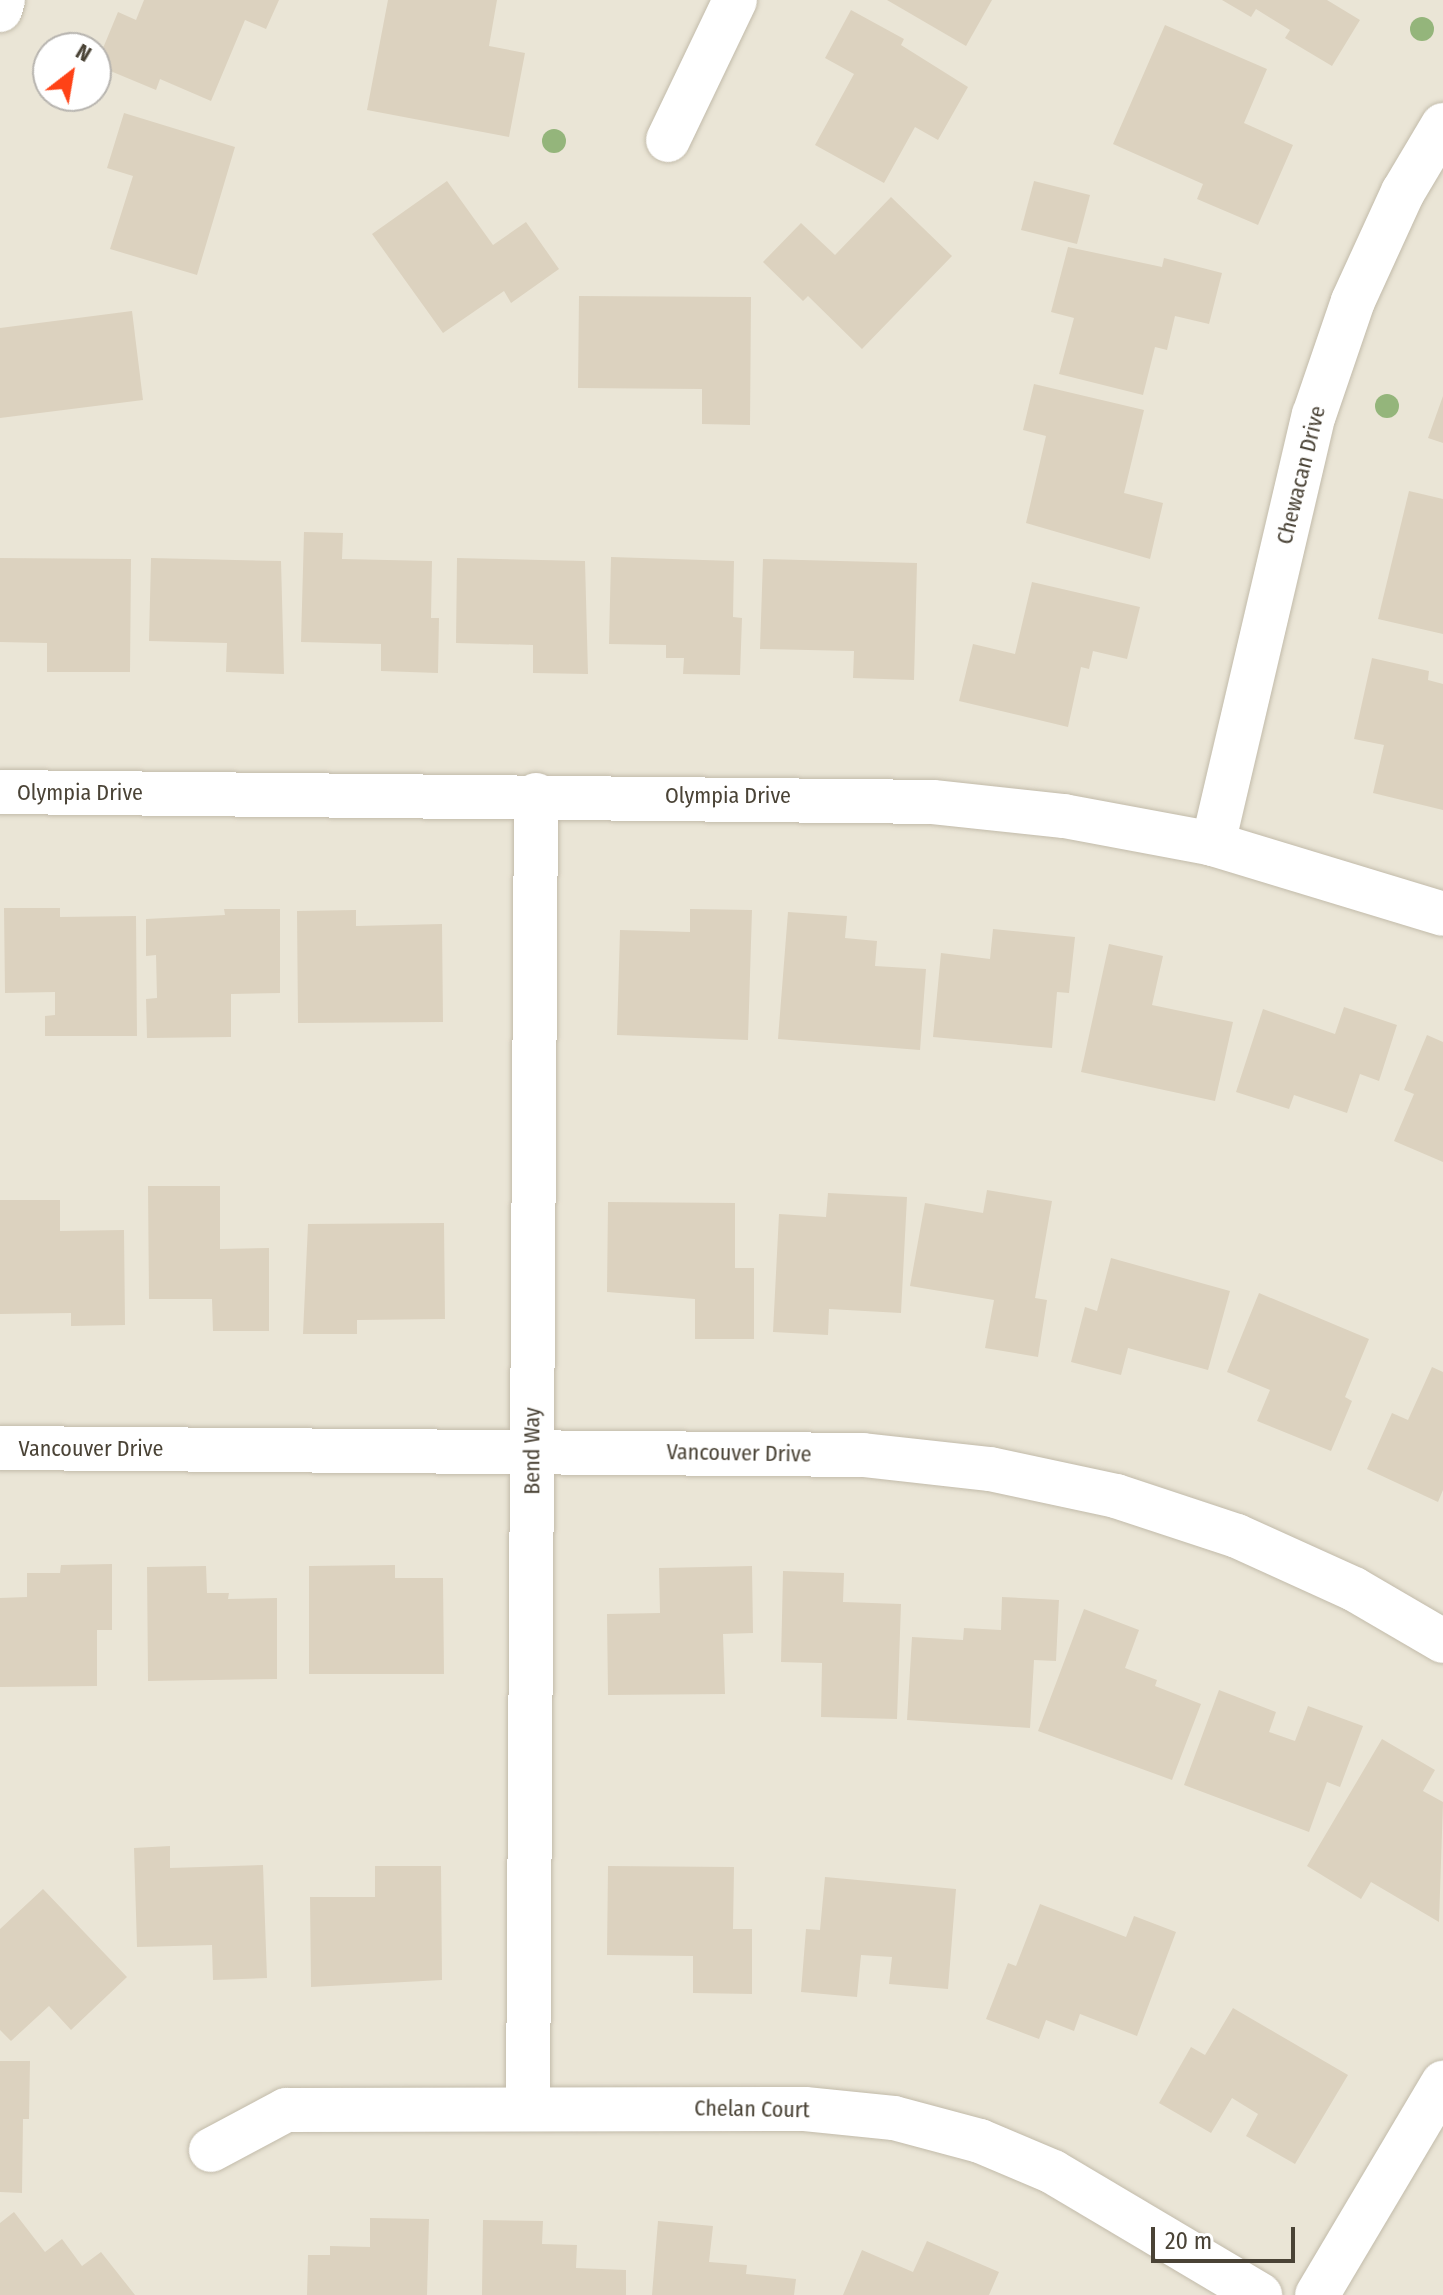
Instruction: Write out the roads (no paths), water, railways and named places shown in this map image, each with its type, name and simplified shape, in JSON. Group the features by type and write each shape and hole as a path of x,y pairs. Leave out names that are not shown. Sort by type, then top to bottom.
{"street":[{"path":"0,10 3,0"},
{"path":"668,140 735,0"},
{"name":"Chewacan Drive","path":"1213,844 1314,415 1353,301 1403,192 1443,125"},
{"name":"Olympia Drive","path":"0,792 536,795 933,802 1064,816 1213,844 1443,914"},
{"name":"Bend Way","path":"528,2107 536,795"},
{"name":"Vancouver Drive","path":"0,1448 863,1455 990,1469 1116,1496 1237,1536 1354,1589 1443,1641"},
{"path":"1317,2295 1443,2083"},
{"name":"Chelan Court","path":"211,2150 286,2110 528,2107 805,2109 894,2118 980,2141 1053,2172 1260,2295"}]}
